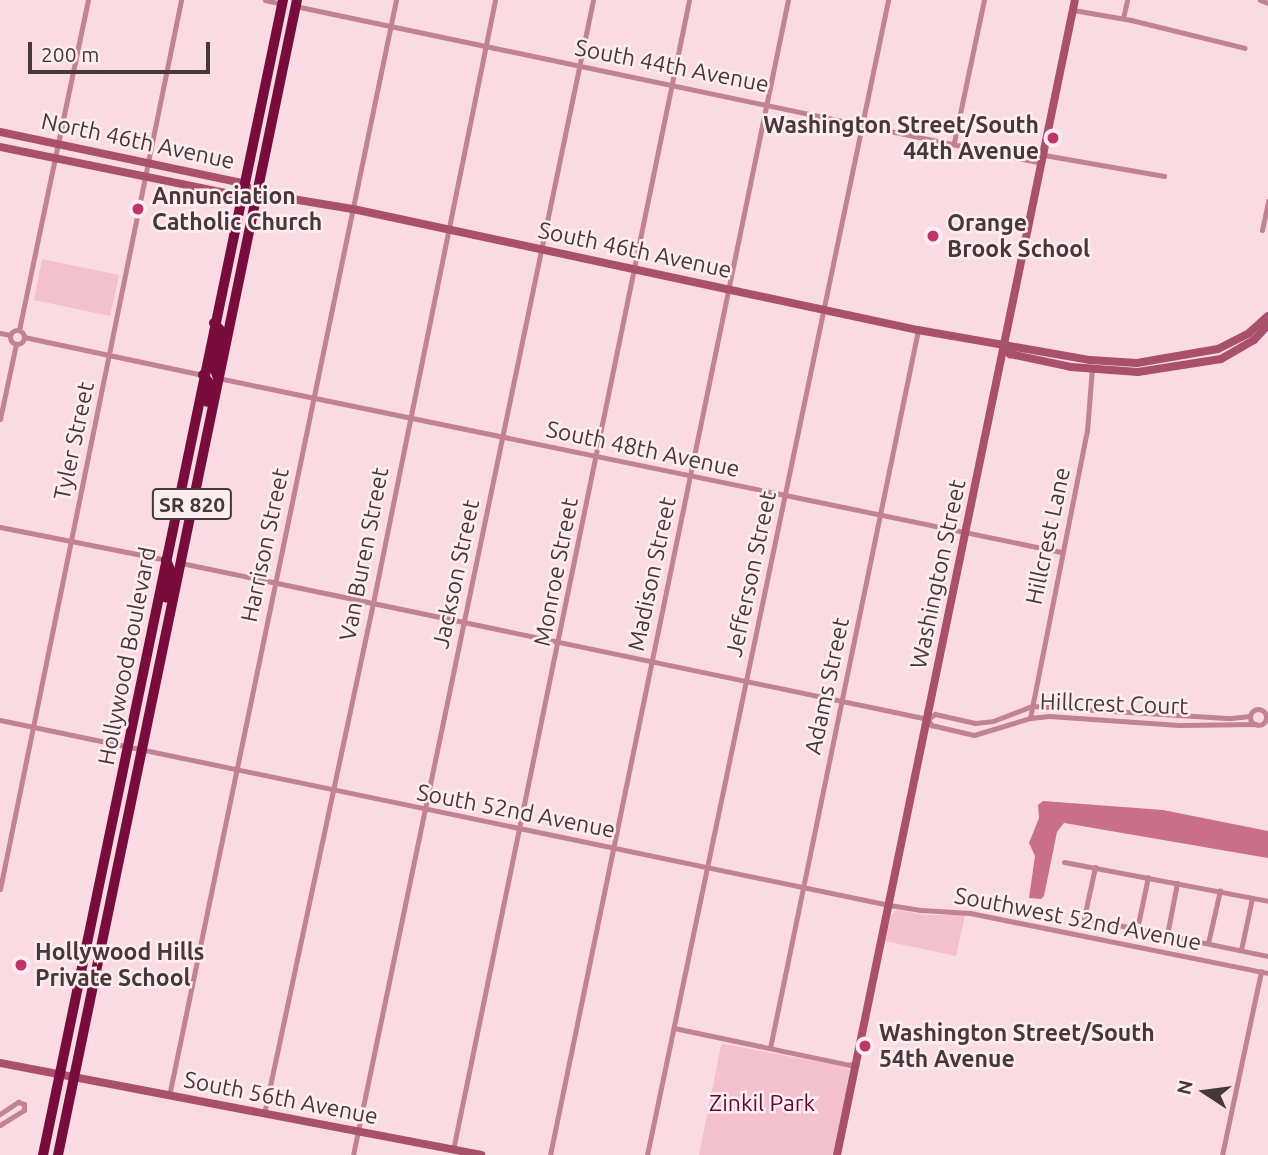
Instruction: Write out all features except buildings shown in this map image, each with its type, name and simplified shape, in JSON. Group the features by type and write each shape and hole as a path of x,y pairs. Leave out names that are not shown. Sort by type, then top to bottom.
{"highway":[{"name":"Hollywood Boulevard","path":"43,1155 135,747 170,611 281,73 279,55 290,2"},
{"name":"Hollywood Boulevard","path":"58,1155 135,747 177,504 240,196 290,2"},
{"path":"214,323 220,330 213,365 218,378"},
{"path":"203,375 210,384 202,427 206,436"},
{"path":"177,504 182,514 174,558 180,563"},
{"path":"166,560 171,567 166,601 170,611"}],"street":[{"path":"88,0 19,330 24,337 203,375"},
{"name":"Tyler Street","path":"0,889 150,163 181,0"},
{"name":"South 44th Avenue","path":"265,0 290,2 390,27 954,142 1043,159 1164,176"},
{"name":"Harrison Street","path":"169,1096 396,0"},
{"name":"Van Buren Street","path":"264,1114 373,603 408,417 450,230 495,0"},
{"name":"Jackson Street","path":"353,1155 593,0"},
{"name":"Monroe Street","path":"453,1150 521,830 689,0"},
{"name":"Madison Street","path":"550,1155 788,0"},
{"name":"Jefferson Street","path":"647,1155 888,0"},
{"path":"954,142 984,0"},
{"name":"Washington Street","path":"837,1155 1076,0"},
{"path":"1123,18 1127,0"},
{"path":"1259,0 1268,3"},
{"path":"1073,10 1123,18 1245,48"},
{"name":"North 46th Avenue","path":"0,132 243,183 256,193"},
{"name":"North 46th Avenue","path":"0,147 240,196 256,193"},
{"name":"South 46th Avenue","path":"256,193 353,209 918,330 1090,360 1138,363 1218,349 1230,346 1268,316"},
{"path":"1262,230 1268,201"},
{"name":"South 46th Avenue","path":"1004,347 1010,354 1093,371 1149,371 1221,359 1254,340 1268,325"},
{"path":"0,333 10,335 19,330"},
{"name":"Adams Street","path":"770,1048 918,330"},
{"path":"0,419 16,344 10,335"},
{"path":"16,344 22,343 24,337"},
{"name":"Hillcrest Lane","path":"1030,718 1087,431 1093,371 1090,360"},
{"name":"South 48th Avenue","path":"218,378 1062,552"},
{"path":"0,527 166,560"},
{"path":"180,563 928,719"},
{"name":"Hillcrest Court","path":"1250,716 1231,718 1032,706 993,721 975,723 935,714 928,719 931,725 975,735 1030,718 1049,716 1179,725 1256,724"},
{"path":"1256,709 1265,713 1265,721 1256,724 1250,716 1256,709"},
{"name":"South 52nd Avenue","path":"0,720 889,905"},
{"path":"1064,862 1268,901"},
{"path":"1094,867 1084,918 1268,956"},
{"path":"1137,929 1148,877"},
{"path":"1167,935 1177,883"},
{"path":"1208,943 1220,890"},
{"path":"1241,950 1252,898"},
{"name":"Southwest 52nd Avenue","path":"889,905 921,911 970,913 1261,971"},
{"path":"1222,1155 1261,971 1268,973"},
{"path":"674,1028 849,1066 855,1063"},
{"name":"South 56th Avenue","path":"0,1063 481,1155"},
{"path":"0,1114 18,1102 24,1104 24,1110 0,1125"}],"green space":[{"path":"42,259 119,275 110,316 34,300"},
{"path":"896,910 927,915 965,915 956,956 885,941 891,916"},
{"name":"Zinkil Park","path":"724,1044 846,1067 851,1072 833,1155 699,1155 721,1046"}],"shaded area":[{"path":"1043,801 1163,810 1268,831 1268,858 1064,823 1057,832 1044,896 1041,899 1029,898 1035,856 1029,843 1039,818 1038,805"}],"place":[{"name":"Washington Street/South 44th Avenue","path":"1053,138"},
{"name":"Annunciation Catholic Church","path":"138,209"},
{"name":"Orange Brook School","path":"933,236"},
{"name":"Hollywood Hills Private School","path":"21,965"},
{"name":"Washington Street/South 54th Avenue","path":"865,1046"}]}
